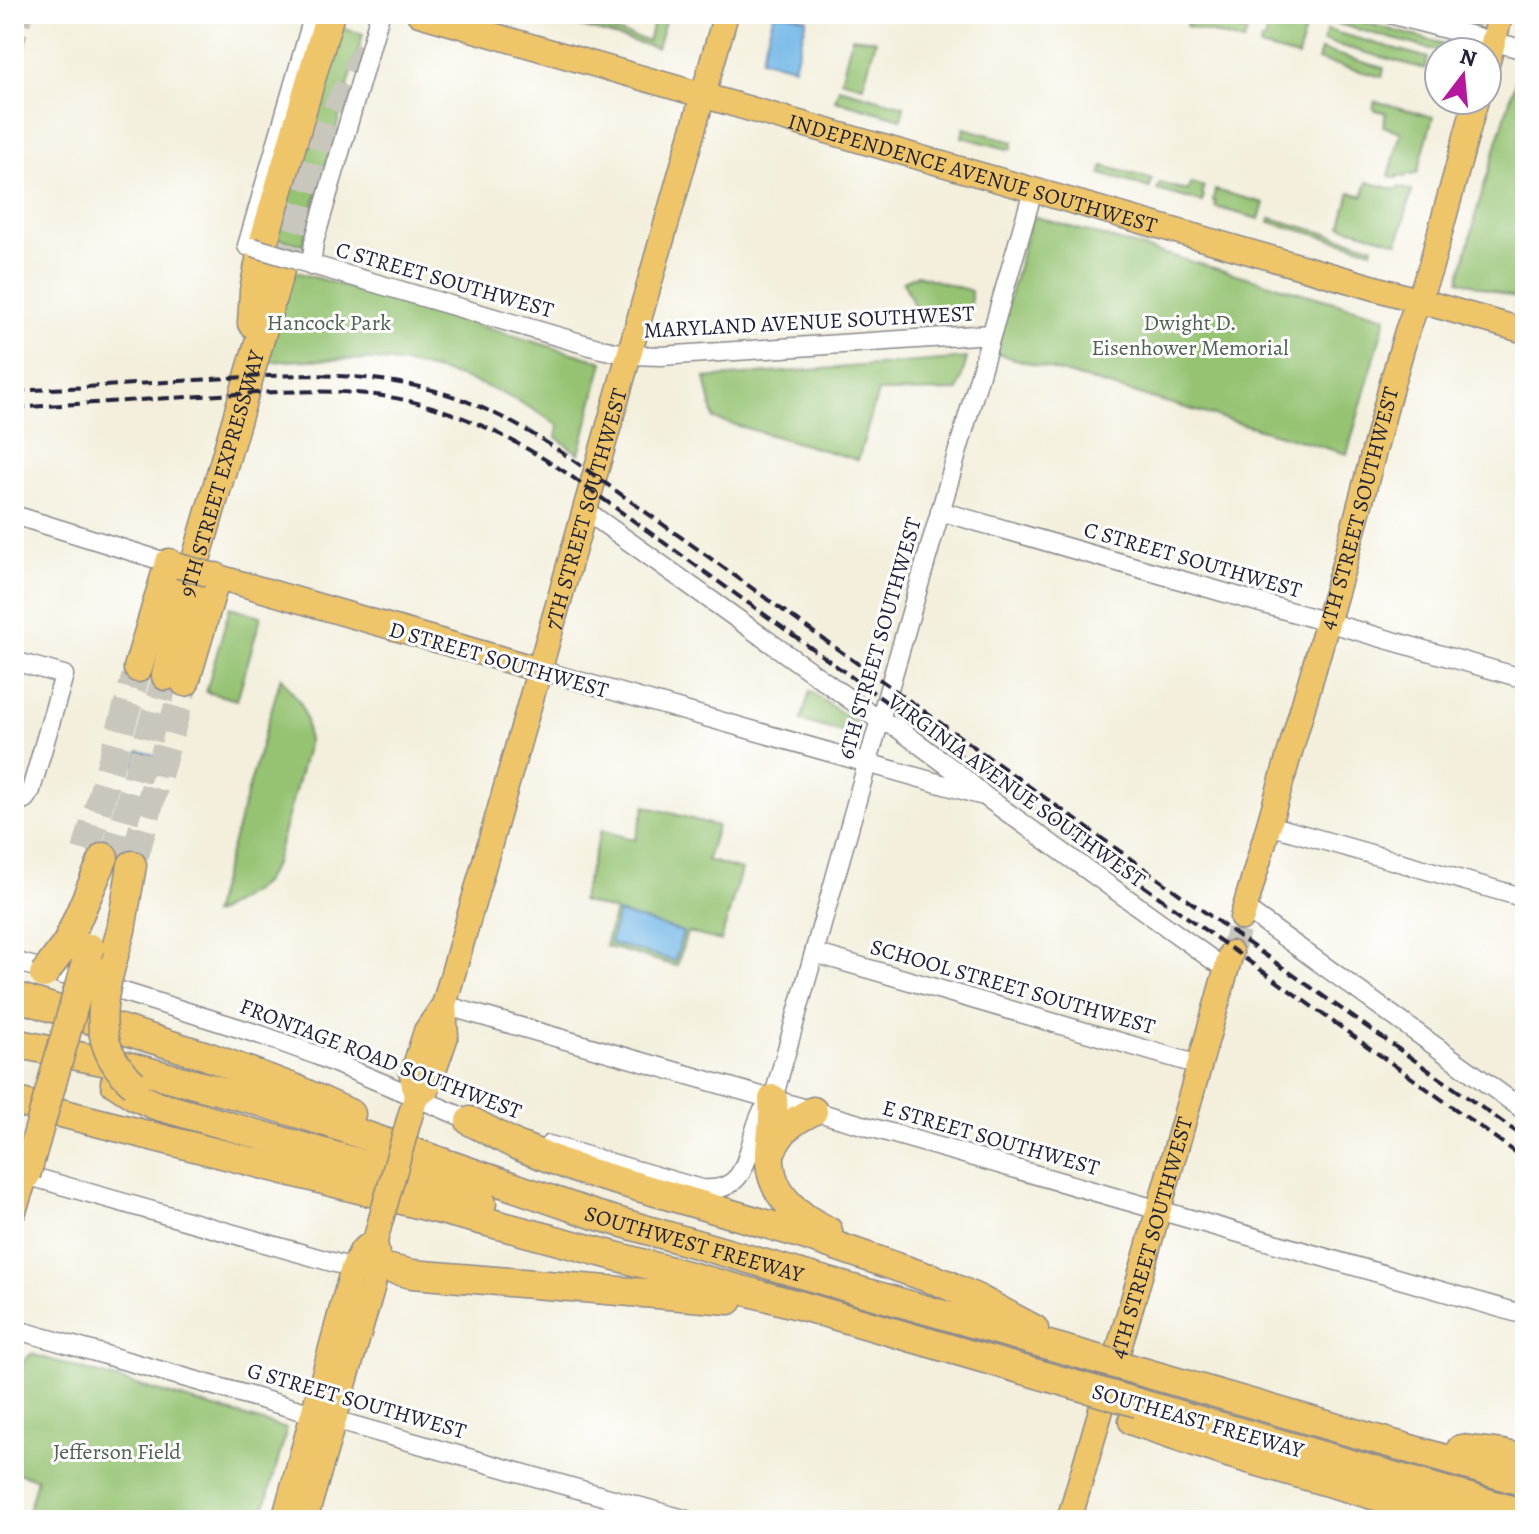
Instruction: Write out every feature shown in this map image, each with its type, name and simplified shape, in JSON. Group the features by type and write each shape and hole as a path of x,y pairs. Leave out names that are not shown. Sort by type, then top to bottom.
{"highway":[{"path":"253,360 252,312 259,261 330,14"},
{"name":"9TH STREET EXPRESSWAY","path":"162,675 253,360 296,265"},
{"path":"162,675 174,564"},
{"path":"162,675 212,576"},
{"path":"14,996 44,974 72,943 109,858 121,930 102,1005 102,1030 113,1058 126,1077 125,1083"},
{"path":"72,943 89,1046 101,1068 125,1083 240,1128 394,1173 484,1204 593,1250"},
{"path":"26,1175 80,985"},
{"path":"14,996 252,1072 505,1183"},
{"name":"SOUTHWEST FREEWAY","path":"14,1043 127,1066 231,1093 323,1121 595,1215 1377,1439"},
{"path":"14,1083 244,1160"},
{"path":"773,1099 775,1117 771,1168 775,1185 785,1201 800,1215 836,1235 949,1285 1080,1354"},
{"name":"SOUTHWEST FREEWAY","path":"14,1101 802,1306 1136,1412"},
{"path":"770,1151 787,1126 813,1111"},
{"path":"470,1121 516,1145 577,1169 814,1239 949,1285"},
{"path":"376,1253 427,1275 802,1306"},
{"path":"1136,1412 1205,1446 1459,1520"},
{"name":"SOUTHEAST FREEWAY","path":"1136,1412 1525,1514"},
{"path":"1377,1439 1525,1459"},
{"path":"1377,1439 1525,1482"}],"main road":[{"name":"INDEPENDENCE AVENUE SOUTHWEST","path":"419,14 1525,331"},
{"name":"7TH STREET SOUTHWEST","path":"305,1520 324,1416 349,1371 413,1106 412,1075 426,1031 444,1005 726,14"},
{"path":"1495,36 1501,14"},
{"name":"4TH STREET SOUTHWEST","path":"1243,913 1349,546 1392,383 1433,258 1472,116"},
{"name":"D STREET SOUTHWEST","path":"174,564 540,670"},
{"name":"4TH STREET SOUTHWEST","path":"1069,1520 1229,960"},
{"path":"14,1211 26,1175"},
{"name":"7TH STREET SOUTHWEST","path":"284,1520 324,1416 376,1253"}],"street":[{"name":"C STREET SOUTHWEST","path":"314,14 250,247 296,265 630,355"},
{"path":"296,265 314,242 380,14"},
{"path":"1390,14 1446,36"},
{"path":"1503,52 1525,50"},
{"name":"6TH STREET SOUTHWEST","path":"773,1099 1033,191"},
{"name":"MARYLAND AVENUE SOUTHWEST","path":"630,355 661,356 991,334"},
{"name":"VIRGINIA AVENUE SOUTHWEST","path":"585,510 880,721 896,727 986,797 1214,961 1229,960"},
{"name":"C STREET SOUTHWEST","path":"940,511 1525,679"},
{"name":"D STREET SOUTHWEST","path":"14,515 174,564"},
{"path":"14,661 64,675 31,790 25,799 14,802"},
{"name":"D STREET SOUTHWEST","path":"540,670 986,797"},
{"path":"1269,825 1525,898"},
{"path":"1243,913 1525,1111"},
{"name":"SCHOOL STREET SOUTHWEST","path":"814,953 1199,1065"},
{"name":"FRONTAGE ROAD SOUTHWEST","path":"14,961 227,1024 316,1055 413,1106 712,1190 733,1182 744,1168 761,1114 773,1099"},
{"name":"E STREET SOUTHWEST","path":"444,1005 1525,1315"},
{"path":"26,1175 376,1253"},
{"name":"G STREET SOUTHWEST","path":"14,1329 324,1416 653,1515 687,1520"}],"green space":[{"path":"656,14 667,14 657,48 568,23 570,18 648,41"},
{"path":"1329,14 1333,14 1423,38 1423,47 1327,21"},
{"path":"1427,14 1485,14 1483,23 1475,27"},
{"path":"1275,17 1306,25 1298,57 1260,47 1268,28 1272,29"},
{"path":"1188,19 1247,32 1244,42 1186,26"},
{"path":"334,26 363,34 303,245 273,237"},
{"path":"1327,30 1423,57 1423,68 1323,41"},
{"path":"852,37 876,40 863,86 841,80"},
{"path":"1525,49 1525,301 1459,280"},
{"path":"1321,50 1384,68 1382,77 1318,60"},
{"path":"839,88 904,106 901,119 835,100"},
{"path":"1375,101 1433,117 1417,174 1398,175 1397,178 1389,176 1401,132 1383,126 1386,113 1373,109"},
{"path":"964,128 1013,142 1011,150 962,137"},
{"path":"1103,166 1152,179 1150,188 1101,174"},
{"path":"1367,182 1412,191 1398,242 1341,226 1350,192 1363,196"},
{"path":"1160,183 1188,191 1191,183 1204,187 1202,202 1157,190"},
{"path":"1215,190 1264,203 1259,219 1215,207"},
{"name":"Dwight D. Eisenhower Memorial","path":"1032,216 1386,317 1347,454 994,353"},
{"path":"1270,218 1373,246 1372,250 1269,222"},
{"name":"Hancock Park","path":"293,271 603,362 579,454 556,437 559,426 538,412 494,390 447,373 373,360 267,362"},
{"path":"917,275 971,291 971,310 918,315 903,281"},
{"path":"967,358 958,391 878,392 858,460 714,419 705,378"},
{"path":"230,607 261,616 237,700 206,692"},
{"path":"281,677 301,704 308,744 275,863 256,889 212,914"},
{"path":"810,691 857,724 853,735 801,721"},
{"path":"645,806 717,826 707,860 741,870 721,941 687,932 677,966 605,946 615,911 581,901 601,830 635,840"},
{"name":"Jefferson Field","path":"31,1354 287,1429 261,1520 26,1520 37,1479 14,1472 14,1370"}],"water":[{"path":"774,14 807,19 794,67 761,59"},
{"path":"139,751 171,760 166,776 134,766"},
{"path":"618,913 683,932 675,961 610,943"}],"tunnel":[{"path":"14,49 24,14"},
{"path":"280,270 312,167 330,122 369,46"},
{"path":"86,851 138,668"},
{"path":"113,860 166,676"},
{"path":"135,855 185,682"},
{"path":"1231,953 1242,918"}],"railway":[{"path":"14,391 256,376 344,376 432,390 506,419 573,460 1525,1138"},
{"path":"14,408 260,393 347,392 432,407 503,436 568,474 1525,1159"}]}
